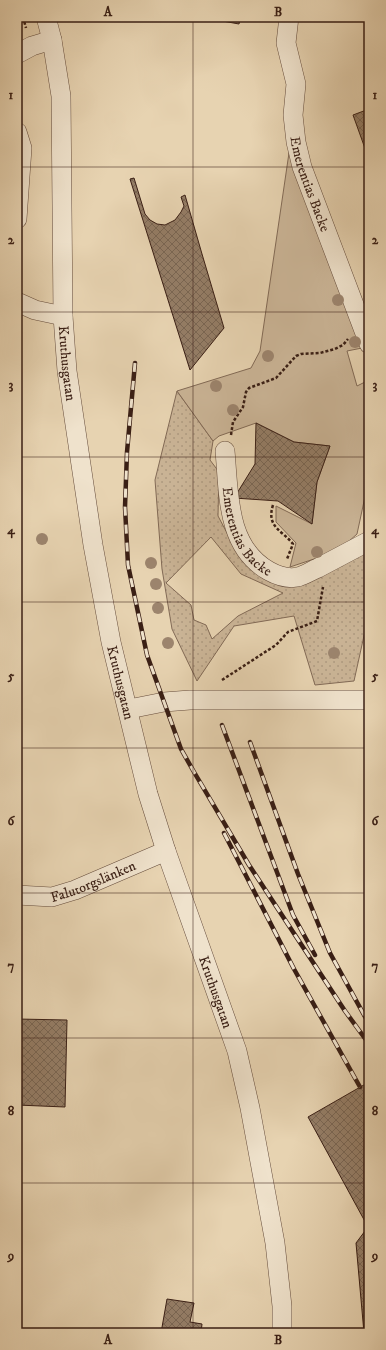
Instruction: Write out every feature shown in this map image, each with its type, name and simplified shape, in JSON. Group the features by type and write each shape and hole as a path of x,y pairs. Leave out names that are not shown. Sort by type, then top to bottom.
{"street":[{"name":"Kruthusgatan","path":"46,17 52,40 61,96 63,316 67,371 93,546 111,642 129,709 148,794 166,851 237,1051 252,1116 276,1243 282,1306 282,1333"},
{"name":"Emerentias Backe","path":"289,17 286,43 296,84 293,115 296,142 302,167 369,344"},
{"path":"17,54 32,46 52,40"},
{"path":"17,132 22,148 17,219"},
{"path":"17,302 35,310 63,316"},
{"name":"Emerentias Backe","path":"225,451 230,510 238,536 247,554 257,563 276,574 287,578 298,577 369,541"},
{"path":"129,709 164,702 210,700 369,700"},
{"name":"Falutorgslänken","path":"17,895 52,897 75,890 166,851"}],"path":[{"path":"225,451 233,422 243,407 246,392 249,388 276,378 296,356 301,354 320,353 342,345 361,323"},
{"path":"273,505 271,512 273,524 293,544 288,557 276,574"},
{"path":"210,700 214,686 276,644 288,632 317,621 327,563"}],"shaded area":[{"path":"290,146 362,348 347,351 357,386 369,380 369,478 357,534 338,551 290,567 296,543 276,522 276,506 312,524 317,482 330,446 294,442 256,423 219,436 213,441 177,391 251,368 260,351"},
{"path":"177,391 213,441 210,460 219,472 218,516 235,548 267,578 369,550 369,613 354,681 315,685 294,616 234,626 197,681 172,629 162,569 155,480","holes":["211,537 241,574 283,593 238,616 212,639 206,625 194,620 191,605 166,583"]}],"building":[{"path":"217,17 241,17 239,24 217,20"},
{"path":"369,109 369,153 367,154 353,115"},
{"path":"134,178 145,214 150,220 157,224 165,225 175,220 184,206 181,197 185,195 224,328 190,370 130,179"},
{"path":"256,423 294,442 330,446 317,482 312,524 278,501 234,498 255,464"},
{"path":"17,1019 67,1020 65,1107 17,1105"},
{"path":"369,1082 369,1333 364,1333 356,1243 368,1227 308,1117"},
{"path":"167,1299 194,1303 190,1322 202,1324 201,1333 161,1333"}],"railway":[{"path":"135,363 127,452 125,507 128,565 147,655 181,749 194,772 249,865 345,1011 369,1044"},
{"path":"222,725 293,915 315,955"},
{"path":"250,742 298,874 330,953 369,1024"},
{"path":"224,833 294,969 360,1087"}]}
